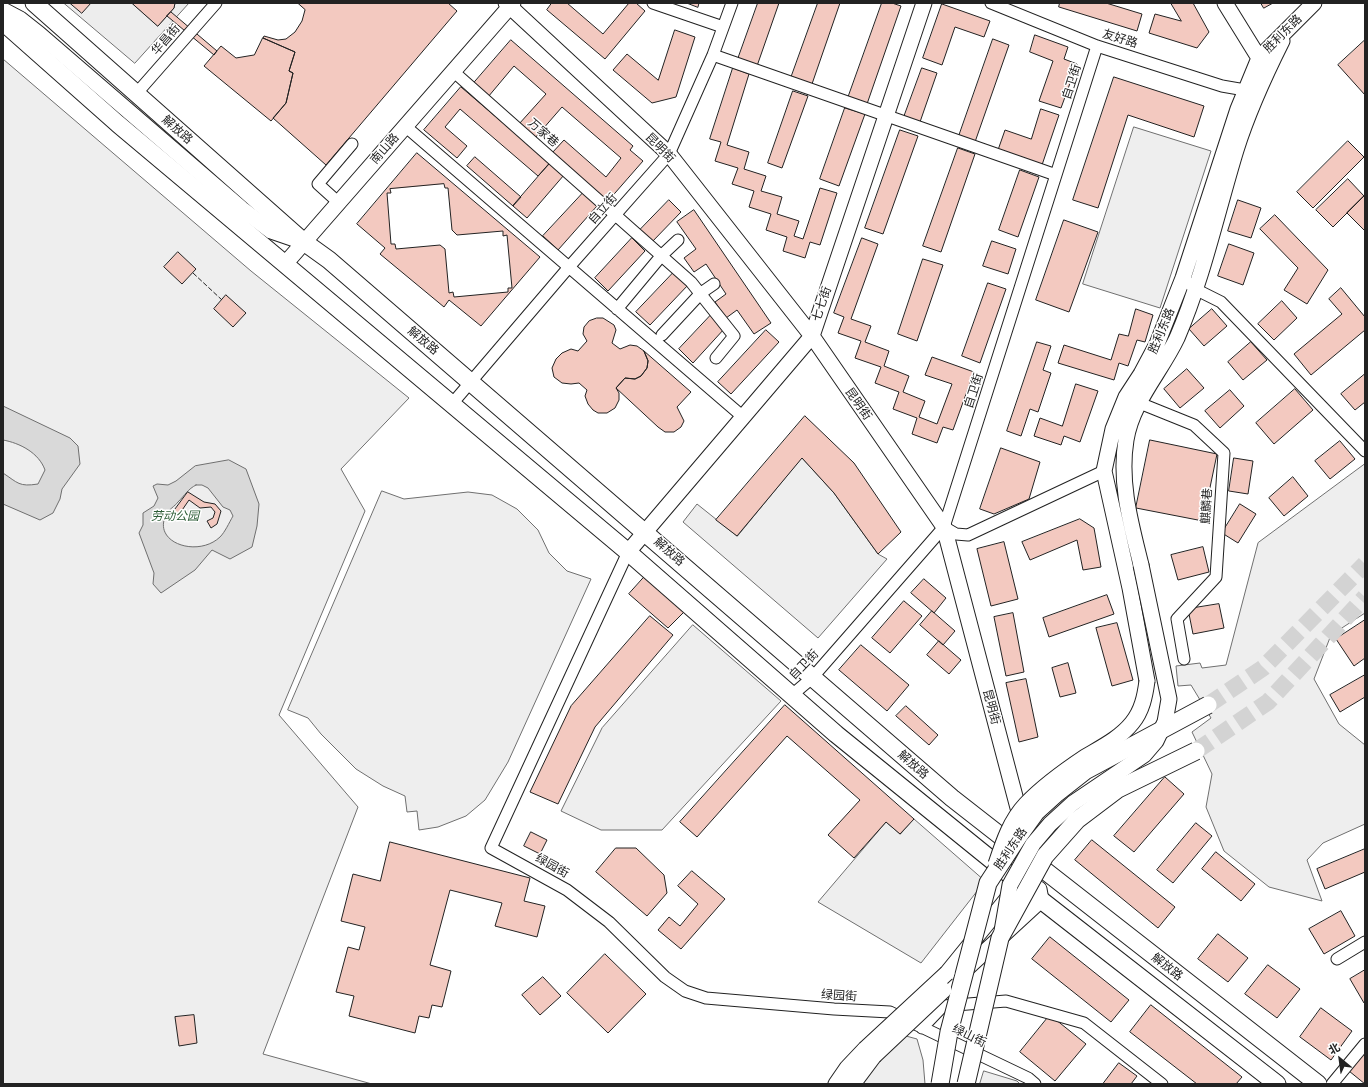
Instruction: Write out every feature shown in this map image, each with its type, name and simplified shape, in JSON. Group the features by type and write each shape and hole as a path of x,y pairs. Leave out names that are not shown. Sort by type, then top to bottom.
{"main road":[{"name":"解放路","path":"34,3 304,242 329,260 471,381 952,798 1318,1084"},
{"name":"七七街","path":"628,552 742,416 812,336 924,3"},
{"path":"1224,3 1259,58"},
{"name":"胜利东路","path":"940,1084 949,1032 988,883 1009,828 1025,805 1048,784 1084,758 1115,739 1132,723 1141,707 1147,681 1130,588 1104,471 1113,428 1133,400 1141,374 1158,344 1183,278 1245,90 1259,58 1314,3"},
{"name":"南山路","path":"285,264 454,72 509,4"},
{"name":"昆明街","path":"509,4 669,154 812,336 944,527 1041,900"},
{"path":"3,10 20,19 39,34 242,209 271,230 304,242"},
{"name":"解放路","path":"3,22 118,124 628,552 855,750 1041,900 1277,1084"},
{"path":"966,1084 1000,938 1010,885 1033,844 1050,824 1073,803 1144,755 1156,741 1165,722 1169,699 1126,501 1124,472 1126,438 1133,400 1177,338 1195,289 1247,118 1266,72 1288,30"},
{"path":"3,31 50,63"},
{"name":"胜利东路","path":"988,883 1031,818 1056,793 1085,772 1208,705"},
{"path":"1000,938 1044,856 1077,820 1118,789 1196,751"},
{"path":"950,978 1020,882"},
{"path":"836,1084 847,1068 870,1053 950,978 1041,900"},
{"path":"853,1084 870,1053"}],"street":[{"name":"华昌街","path":"136,94 216,3"},
{"path":"653,3 723,27"},
{"name":"自立街","path":"451,405 569,267 669,154 713,55 732,3"},
{"name":"友好路","path":"991,3 1097,46 1222,86 1245,90"},
{"name":"自卫街","path":"792,695 812,678 944,527 1097,46"},
{"path":"713,55 1056,175"},
{"name":"万家巷","path":"454,72 691,282 734,336 716,358"},
{"path":"405,126 742,416"},
{"path":"339,202 318,184 352,144"},
{"path":"617,309 662,255 678,240"},
{"path":"1183,278 1195,289 1221,302 1365,451"},
{"path":"662,335 700,293 714,284"},
{"name":"麒麟巷","path":"1133,400 1194,425 1224,453 1216,577 1177,618 1184,659"},
{"path":"944,527 956,534 968,535 1104,471"},
{"name":"绿园街","path":"628,552 491,848 567,890 608,922 665,977 685,991 706,998 834,1009 890,1012"},
{"path":"1336,959 1365,942"},
{"path":"922,1028 943,1006 1006,1001 1084,1023 1162,1084"},
{"name":"绿山街","path":"890,1012 1028,1078 1035,1084"},
{"path":"1332,1084 1365,1044"}],"green space":[{"name":"劳动公园","path":"3,59 251,271 409,398 341,469 365,511 279,715 358,807 263,1054 372,1084 3,1084"},
{"path":"1134,127 1211,151 1160,308 1083,284"},
{"path":"802,458 834,493 878,554 887,559 818,638 683,522 697,504 737,536"},
{"path":"1365,464 1365,613 1331,635 1314,679 1339,724 1365,745 1365,824 1323,843 1307,860 1322,901 1269,887 1224,851 1206,807 1212,774 1192,732 1211,718 1191,685 1178,686 1176,666 1200,663 1202,668 1226,665 1258,543"},
{"path":"382,491 404,499 468,492 492,495 517,509 538,530 549,553 567,571 591,579 508,762 485,800 466,816 438,827 419,830 417,811 407,812 405,796 383,786 356,769 321,734 308,718 288,710"},
{"path":"693,625 781,701 662,830 601,830 561,811 602,728"},
{"path":"914,819 985,881 921,963 818,902 886,822 900,834"},
{"path":"906,1036 917,1039 923,1060 925,1084 860,1084 877,1055"},
{"path":"984,1071 1017,1081 1020,1084 980,1084"}],"shaded area":[{"path":"64,3 132,3 158,26 174,8 175,3 189,3 135,63"},
{"path":"3,406 70,438 78,446 80,464 62,489 60,499 53,513 40,520 3,504 3,473 16,482 32,485 38,484 45,470 34,454 22,446 3,440"},
{"path":"229,460 246,469 259,504 257,526 252,547 230,559 212,550 195,570 161,593 153,584 154,573 139,533 143,525 143,513 154,506 158,498 153,486 157,484 168,485 176,481 195,466","holes":["196,485 202,485 208,488 223,507 230,510 233,516 220,537 211,543 190,547 171,540 165,533 163,525 168,511 177,504 191,488"]}],"building":[{"path":"70,3 91,3 82,13"},
{"path":"132,3 175,3 174,8 158,26"},
{"path":"298,3 448,3 457,11 326,165 273,118 286,103 293,73 289,71 295,52 263,38 264,36 278,40 286,39 295,32 302,21 305,10"},
{"path":"552,3 567,3 603,34 629,3 636,3 645,11 605,59 547,10"},
{"path":"687,3 699,3 698,7"},
{"path":"758,3 779,3 757,66 738,59"},
{"path":"818,3 840,3 812,84 791,78"},
{"path":"882,3 892,3 901,6 867,104 848,98"},
{"path":"1060,3 1106,3 1142,14 1137,31 1059,7"},
{"path":"1171,3 1193,3 1209,32 1197,48 1149,33 1155,14 1181,21"},
{"path":"1261,3 1273,3 1264,8"},
{"path":"942,4 990,21 984,37 955,27 942,65 923,58"},
{"path":"171,12 217,51 214,55 167,16"},
{"path":"675,30 695,37 676,97 652,103 613,70 627,54 658,80"},
{"path":"1035,35 1068,47 1064,59 1077,64 1061,108 1039,101 1053,61 1030,52"},
{"path":"263,38 295,52 289,71 293,73 286,103 271,121 204,66 221,46 236,58 254,55"},
{"path":"993,39 1009,45 975,142 959,136"},
{"path":"511,40 633,146 630,150 643,161 608,201 552,153 564,140 606,177 621,158 562,107 535,138 519,124 546,94 514,66 488,97 473,84"},
{"path":"1365,40 1365,95 1338,65"},
{"path":"733,68 749,74 727,145 749,152 744,169 766,176 761,191 782,197 777,214 799,221 794,236 803,239 820,188 837,193 820,245 810,242 805,258 783,251 787,237 766,230 771,214 749,207 754,191 732,184 738,168 715,161 721,142 710,139"},
{"path":"922,68 937,73 920,122 904,117"},
{"path":"1114,77 1204,106 1194,137 1128,115 1098,208 1073,200"},
{"path":"461,87 550,163 538,176 460,109 445,127 467,146 457,158 424,130"},
{"path":"793,91 808,96 782,168 768,163"},
{"path":"845,108 865,114 839,186 820,179"},
{"path":"1041,109 1059,115 1042,165 998,150 1005,130 1031,139"},
{"path":"900,130 918,136 883,234 865,228"},
{"path":"1348,141 1364,157 1313,208 1297,192"},
{"path":"958,148 975,154 941,252 923,246"},
{"path":"417,153 540,257 481,326 449,300 444,307 380,254 385,248 357,224"},
{"path":"475,157 521,197 513,206 467,166"},
{"path":"550,163 564,175 527,218 513,206"},
{"path":"1020,170 1039,177 1018,237 999,230"},
{"path":"1348,179 1364,196 1333,227 1316,210"},
{"path":"444,184 445,188 448,188 452,230 457,235 503,231 503,236 507,235 512,288 508,288 508,292 454,297 453,292 449,293 445,249 440,245 396,249 395,244 391,244 387,193 391,193 390,189"},
{"path":"583,193 597,206 558,250 543,236"},
{"path":"1365,195 1365,230 1364,230 1347,213"},
{"path":"669,200 681,212 651,243 639,231"},
{"path":"1238,200 1261,208 1251,238 1228,231"},
{"path":"694,210 771,323 754,334 737,310 726,318 715,302 726,294 706,264 694,272 684,258 696,249 677,222"},
{"path":"1275,215 1328,270 1307,304 1284,290 1298,268 1260,229"},
{"path":"1064,220 1098,232 1069,312 1036,300"},
{"path":"632,238 645,251 608,291 595,278"},
{"path":"862,238 878,244 851,319 871,326 865,342 889,351 884,366 909,376 903,392 925,401 919,417 937,424 952,384 925,375 932,357 974,372 953,430 943,427 937,443 912,434 917,418 893,409 899,392 875,383 881,367 855,358 861,341 838,333 844,317 834,313"},
{"path":"992,241 1016,249 1008,274 983,266"},
{"path":"1229,244 1254,253 1243,285 1218,276"},
{"path":"178,252 196,269 182,284 164,267"},
{"path":"923,259 943,265 917,341 898,334"},
{"path":"675,271 689,284 650,325 636,312"},
{"path":"988,283 1006,289 980,363 962,356"},
{"path":"1341,288 1365,317 1365,330 1311,375 1294,354 1342,314 1329,299"},
{"path":"226,295 246,313 233,327 214,309"},
{"path":"1282,301 1297,318 1274,340 1258,324"},
{"path":"1136,309 1153,315 1145,342 1137,340 1128,366 1119,363 1114,380 1058,363 1064,345 1111,360 1119,334 1128,336"},
{"path":"1212,309 1227,326 1204,346 1189,329"},
{"path":"711,315 725,328 693,363 679,349"},
{"path":"597,318 603,318 614,325 616,330 612,343 620,349 630,345 637,346 644,351 648,361 647,368 641,376 635,379 625,378 616,388 619,393 619,400 615,408 607,413 598,413 593,410 588,404 585,396 587,390 579,383 562,383 554,377 552,368 556,359 562,353 571,349 578,351 587,341 583,334 584,327 589,321"},
{"path":"766,330 779,342 731,394 718,382"},
{"path":"1037,342 1051,346 1043,370 1051,373 1038,412 1030,409 1021,436 1007,431"},
{"path":"1251,342 1267,360 1243,380 1228,362"},
{"path":"644,351 691,392 677,407 684,421 681,427 674,432 665,432 658,427 616,388 625,378 635,379 641,376 647,368 648,361"},
{"path":"1187,369 1204,388 1180,408 1164,389"},
{"path":"1365,374 1365,402 1355,410 1341,394"},
{"path":"1076,384 1098,391 1080,442 1064,436 1061,445 1034,436 1040,418 1062,426"},
{"path":"1295,389 1313,410 1274,444 1256,423"},
{"path":"1230,390 1244,406 1220,428 1205,411"},
{"path":"805,416 854,463 901,532 878,554 834,493 802,458 737,536 716,520"},
{"path":"1150,440 1217,454 1203,521 1136,508"},
{"path":"1340,441 1355,459 1330,479 1315,461"},
{"path":"1001,448 1040,462 1029,499 994,514 980,509"},
{"path":"1234,458 1253,461 1248,494 1229,491"},
{"path":"1293,477 1308,496 1284,516 1269,498"},
{"path":"188,492 204,502 215,504 221,511 217,524 211,528 207,521 213,518 215,512 211,507 200,508 189,500 176,519 171,515"},
{"path":"1240,504 1256,514 1238,543 1222,533"},
{"path":"1080,519 1094,528 1101,567 1083,570 1077,540 1030,560 1022,542"},
{"path":"1004,542 1018,599 991,606 977,549"},
{"path":"1203,547 1209,572 1178,580 1171,555"},
{"path":"647,574 686,610 668,628 629,594"},
{"path":"924,579 946,598 934,613 911,593"},
{"path":"1107,595 1114,614 1049,637 1043,618"},
{"path":"904,601 922,616 890,653 872,638"},
{"path":"1219,604 1224,628 1193,634 1188,609"},
{"path":"932,611 955,631 943,645 920,625"},
{"path":"1013,613 1024,672 1006,676 994,617"},
{"path":"650,616 673,635 595,727 558,804 530,792 571,706"},
{"path":"1365,620 1365,658 1354,666 1336,639"},
{"path":"1117,623 1133,680 1112,686 1096,628"},
{"path":"939,641 961,660 949,674 927,655"},
{"path":"861,645 909,685 887,711 839,670"},
{"path":"1068,663 1076,693 1060,697 1052,668"},
{"path":"1365,675 1365,697 1340,712 1330,695"},
{"path":"1026,679 1038,737 1019,742 1006,683"},
{"path":"785,705 914,819 900,834 886,822 854,858 828,835 860,800 787,736 697,837 680,822"},
{"path":"906,706 938,735 929,745 896,716"},
{"path":"1165,777 1184,794 1134,852 1114,836"},
{"path":"1196,823 1212,836 1173,883 1157,870"},
{"path":"531,832 547,840 540,854 524,846"},
{"path":"1092,840 1175,907 1158,928 1075,860"},
{"path":"390,842 530,878 524,901 545,906 537,937 495,926 502,903 450,890 430,965 451,971 442,1007 432,1005 429,1018 419,1016 415,1033 349,1016 354,996 336,992 348,947 359,950 365,927 341,921 353,874 380,881"},
{"path":"616,848 636,848 664,875 667,893 647,916 596,872"},
{"path":"1365,849 1365,872 1325,889 1317,869"},
{"path":"1216,852 1255,884 1241,901 1202,869"},
{"path":"692,871 725,899 681,949 658,930 669,917 680,926 698,904 678,886"},
{"path":"1341,911 1355,936 1324,954 1309,929"},
{"path":"1218,934 1248,958 1228,982 1198,959"},
{"path":"1050,937 1129,1000 1111,1022 1032,959"},
{"path":"605,954 646,994 608,1033 567,993"},
{"path":"1268,965 1300,989 1277,1018 1245,994"},
{"path":"1365,970 1365,1002 1364,1003 1350,979"},
{"path":"543,977 561,996 540,1015 522,995"},
{"path":"1151,1005 1242,1077 1236,1084 1197,1084 1130,1032"},
{"path":"1321,1008 1352,1031 1331,1060 1300,1037"},
{"path":"194,1015 197,1043 179,1046 175,1017"},
{"path":"1050,1015 1086,1044 1055,1081 1020,1052"},
{"path":"1365,1050 1365,1084 1349,1071"},
{"path":"1119,1063 1137,1076 1131,1084 1103,1084"}],"tunnel":[{"path":"1208,705 1263,668 1365,564"},
{"path":"1196,751 1268,702 1365,597"}],"fence":[{"path":"193,273 222,300"}]}
